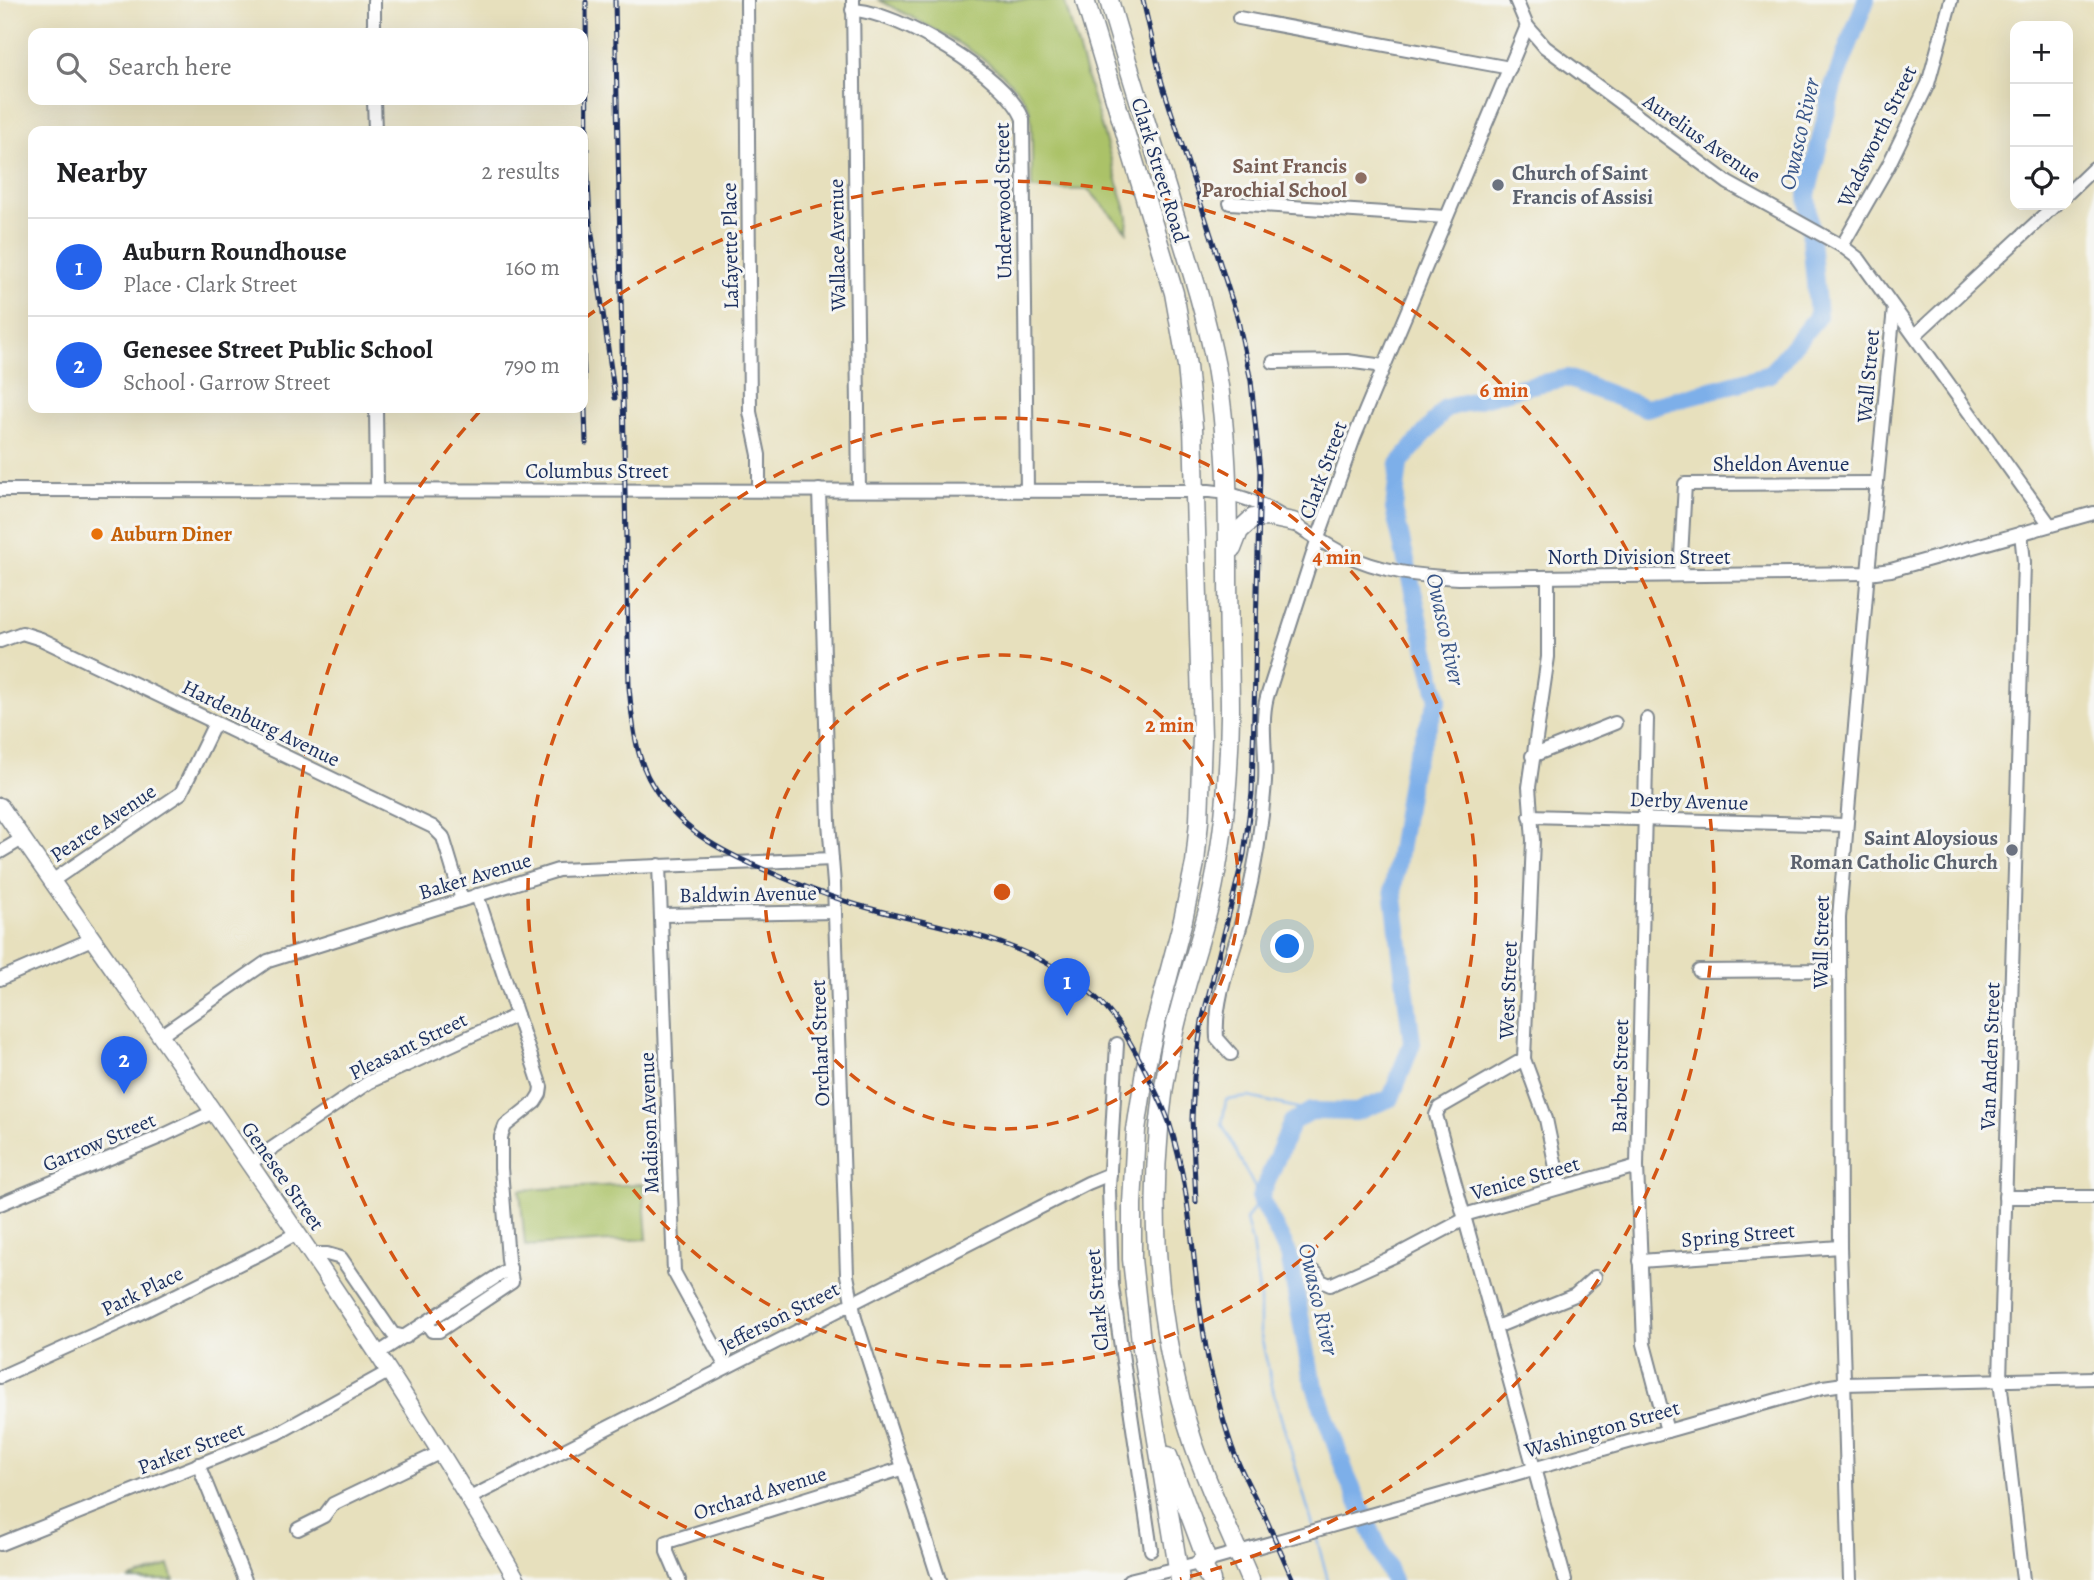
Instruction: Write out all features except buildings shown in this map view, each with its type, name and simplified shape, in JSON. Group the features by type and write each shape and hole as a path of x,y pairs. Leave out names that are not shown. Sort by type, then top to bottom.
{"highway":[{"name":"Clark Street Road","path":"1085,0 1174,293 1194,427 1202,748 1199,821 1195,863 1183,920 1145,1071 1136,1130 1132,1193 1135,1291 1157,1434"},
{"path":"1110,0 1196,283 1210,340 1224,429 1228,493 1230,718 1224,821 1209,905 1178,1014 1163,1088 1157,1149 1155,1230 1162,1306 1175,1379 1194,1445 1250,1580"},
{"path":"1228,570 1236,537 1246,522 1259,517 1293,522"},
{"path":"1157,1434 1167,1454 1211,1580"},
{"path":"1157,1434 1179,1574"}],"main road":[{"name":"Genesee Street","path":"0,806 312,1254 517,1580"}],"street":[{"path":"374,0 374,28"},
{"name":"Lafayette Place","path":"747,0 750,412 759,455 759,490"},
{"path":"1516,0 1527,26"},
{"name":"Wadsworth Street","path":"1838,244 1888,166 1928,84 1951,0"},
{"name":"Wallace Avenue","path":"853,5 859,490"},
{"name":"Underwood Street","path":"853,5 888,18 955,54 1003,89 1020,112 1025,133 1027,491"},
{"path":"1239,18 1510,68"},
{"name":"Clark Street","path":"1231,1054 1217,1038 1218,1014 1257,851 1265,782 1265,706 1318,538 1355,435 1527,26"},
{"name":"Aurelius Avenue","path":"1527,26 1545,47 1728,183 1838,244 1859,259 1894,308 1919,331 2050,524"},
{"path":"374,105 375,126"},
{"path":"2073,188 2094,168"},
{"path":"1230,203 1446,217"},
{"path":"1919,331 2050,210"},
{"name":"Wall Street","path":"1850,1580 1839,1247 1839,918 1894,308"},
{"path":"1273,362 1347,361 1384,366"},
{"path":"376,413 377,489"},
{"name":"Sheldon Avenue","path":"1680,575 1685,484 1877,483"},
{"name":"Columbus Street","path":"0,490 1195,491"},
{"name":"Orchard Street","path":"819,490 828,808 835,912 850,1302 939,1580"},
{"name":"North Division Street","path":"1195,491 1228,493 1254,502 1356,559 1394,572 1459,578 1868,573 1891,570 2094,513"},
{"name":"Van Anden Street","path":"2021,533 2024,562 2000,1380 2023,1580"},
{"name":"West Street","path":"1549,577 1548,657 1529,787 1532,840 1524,1059 1439,1108 1436,1115 1565,1580"},
{"name":"Hardenburg Avenue","path":"0,641 16,634 28,634 433,827 443,837 462,900"},
{"name":"Barber Street","path":"1647,719 1637,1166 1644,1344 1667,1431"},
{"name":"Pearce Avenue","path":"52,881 181,793 215,723"},
{"path":"1532,756 1615,723"},
{"name":"Derby Avenue","path":"1530,816 1846,825"},
{"path":"0,852 22,839"},
{"name":"Baker Avenue","path":"160,1035 268,961 566,868 832,859"},
{"name":"Madison Avenue","path":"659,865 674,1272 725,1366"},
{"path":"377,1354 427,1324 509,1268 501,1137 505,1126 535,1102 541,1087 477,895"},
{"name":"Baldwin Avenue","path":"662,915 835,912"},
{"path":"0,979 92,939"},
{"path":"1699,971 1838,970"},
{"name":"Pleasant Street","path":"249,1164 369,1082 517,1015"},
{"name":"Clark Street","path":"1117,1044 1110,1174 1112,1286 1151,1550"},
{"path":"1524,1059 1546,1119 1560,1187"},
{"name":"Garrow Street","path":"0,1204 160,1138 213,1112"},
{"name":"Venice Street","path":"1316,1273 1321,1281 1330,1285 1399,1254 1465,1217 1637,1166"},
{"name":"Jefferson Street","path":"468,1499 850,1302 1110,1174"},
{"path":"2005,1197 2094,1197"},
{"name":"Park Place","path":"0,1377 124,1321 297,1233"},
{"name":"Spring Street","path":"1640,1261 1839,1247"},
{"path":"312,1254 341,1258 393,1334 406,1337"},
{"path":"1496,1327 1575,1295 1595,1277"},
{"name":"Parker Street","path":"0,1544 260,1441 304,1421 388,1372"},
{"name":"Washington Street","path":"1129,1580 1179,1574 1204,1562 1823,1387 1843,1384 2094,1378"},
{"path":"298,1529 324,1516 333,1504 439,1453"},
{"path":"198,1464 245,1580"},
{"name":"Orchard Avenue","path":"679,1580 667,1552 667,1542 904,1468"}],"green space":[{"path":"879,0 1064,0 1128,217 1127,232 1089,190 1032,189 1031,115 1019,92 985,60"},
{"path":"643,1184 647,1239 525,1246 520,1190"},
{"path":"169,1565 174,1580 128,1580"}],"waterway":[{"name":"Owasco River","path":"1393,1580 1347,1477 1311,1375 1289,1255 1260,1198 1292,1122 1311,1111 1356,1112 1391,1098 1412,1043 1393,889 1412,769 1438,699 1394,509 1399,464 1446,408 1522,387 1567,378 1646,408 1770,374 1818,316 1807,195 1833,86 1866,0"},
{"path":"1311,1111 1249,1097 1226,1100 1222,1124 1260,1198 1246,1220 1260,1298 1260,1332 1274,1394 1313,1526"},
{"path":"1316,1536 1328,1580"}],"railway":[{"path":"615,0 629,687 634,733 643,766 658,794 681,821 724,851 786,879 843,900 959,930 1016,949 1068,976 1107,1009 1137,1054 1169,1122 1184,1182 1210,1368 1233,1451 1264,1515"},
{"path":"1143,0 1162,83 1237,316 1251,381 1260,471 1252,793 1244,854 1202,1021 1194,1077 1192,1119 1196,1202"},
{"path":"586,2 586,28"},
{"path":"587,105 587,126"},
{"path":"588,181 590,220 615,398"},
{"path":"585,413 586,443"},
{"path":"1260,1505 1293,1580"}],"place":[{"name":"Saint Francis Parochial School","path":"1361,178"},
{"name":"Church of Saint Francis of Assisi","path":"1498,185"},
{"name":"Auburn Diner","path":"97,534"},
{"name":"Saint Aloysious Roman Catholic Church","path":"2012,850"},
{"name":"Auburn Roundhouse","path":"1067,1016"},
{"name":"Genesee Street Public School","path":"124,1094"}]}
